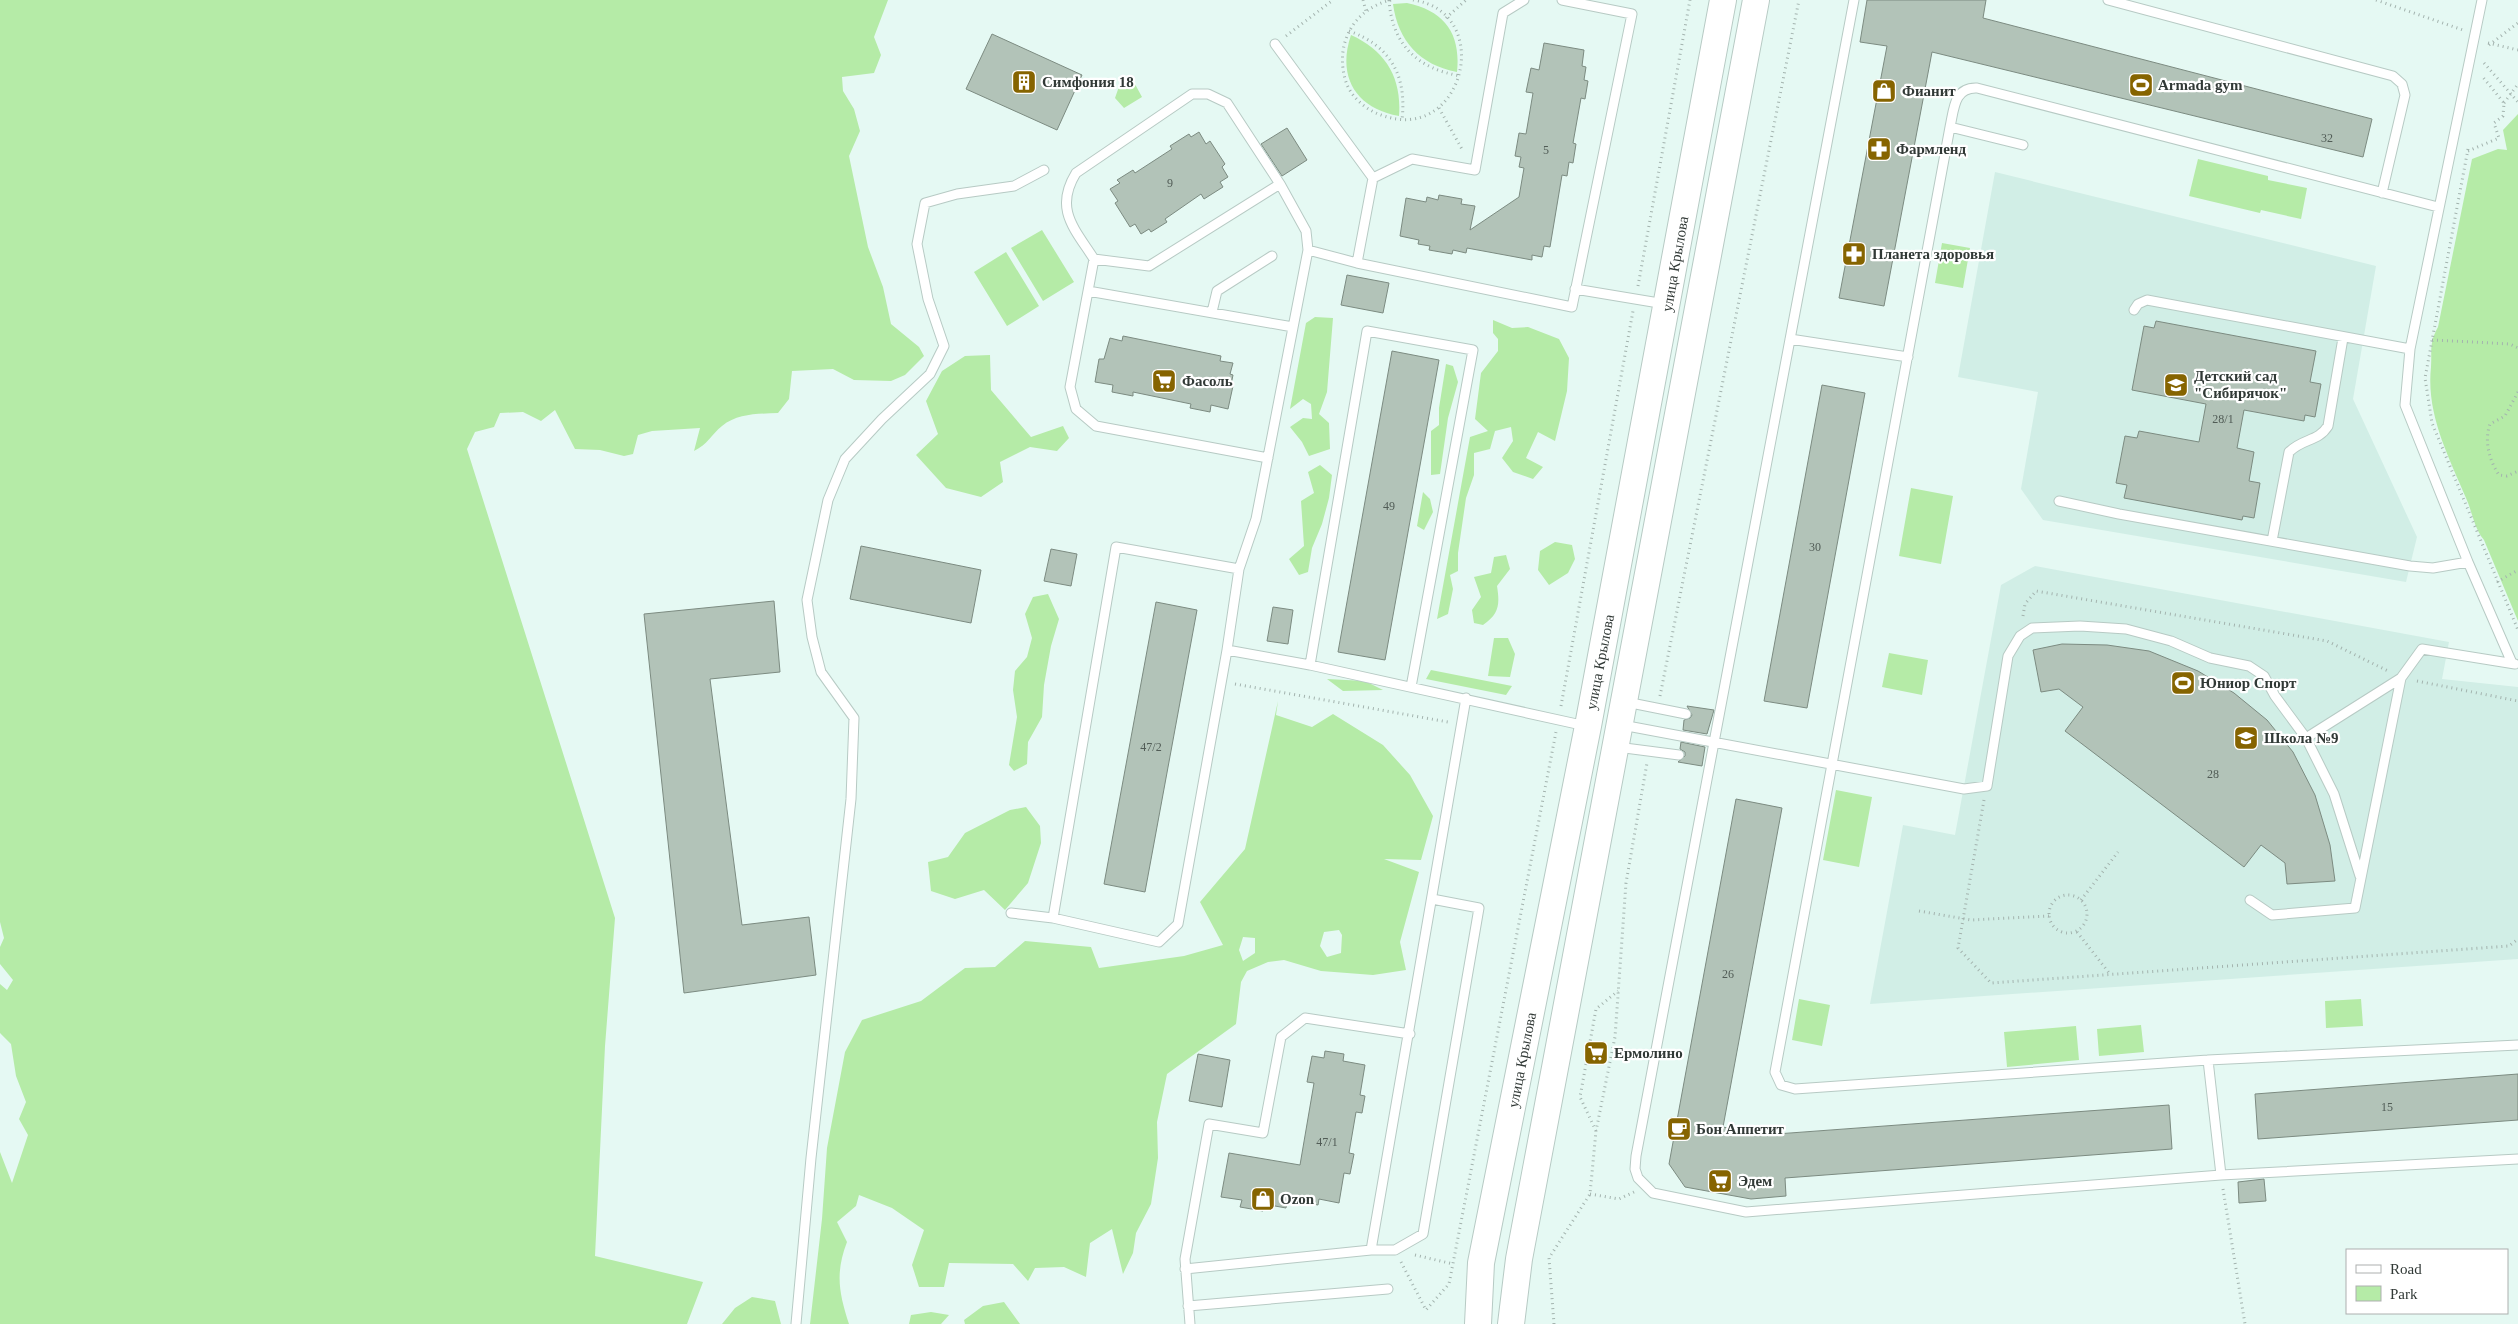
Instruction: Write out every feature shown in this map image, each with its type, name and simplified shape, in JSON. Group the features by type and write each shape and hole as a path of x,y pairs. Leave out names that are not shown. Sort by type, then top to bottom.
{"main road":[{"name":"улица Крылова","path":"1478,1324 1481,1263 1588,726 1668,304 1723,0"},
{"name":"улица Крылова","path":"1511,1324 1519,1259 1618,724 1756,0"}],"lane":[{"path":"1373,178 1412,159 1475,170 1503,13 1524,0"},
{"path":"1308,250 1356,263 1572,307 1632,14 1562,0"},
{"path":"1854,0 1636,1156 1635,1169 1645,1187 1653,1193 1746,1212 2221,1175 2518,1159"},
{"path":"2108,0 2393,76 2402,84 2405,95 2382,193"},
{"path":"2482,0 2410,349 2405,405 2468,562 2515,664"},
{"path":"1275,44 1373,178 1356,263"},
{"path":"2438,207 1977,88 1968,88 1956,98 1775,1072 1781,1085 1795,1089 2208,1060 2518,1045"},
{"path":"1011,913 1053,918 1159,942 1178,924 1222,682 1240,569 1256,519 1268,458 1308,250 1306,231 1280,184 1227,103 1208,94 1192,94 1076,173 1067,188 1066,217 1094,259 1070,387 1076,409 1096,426 1268,458"},
{"path":"1950,128 2023,145"},
{"path":"796,1324 811,1158 851,798 854,736 854,718 821,672 812,637 807,600 828,500 845,459 882,419 930,374 944,346 928,299 917,244 925,204 957,194 1014,186 1044,170"},
{"path":"1094,259 1149,266 1280,184"},
{"path":"1212,312 1217,291 1272,256"},
{"path":"1576,289 1668,304"},
{"path":"1088,291 1293,327"},
{"path":"2134,310 2138,304 2147,300 2410,349"},
{"path":"1310,665 1367,331 1473,350 1411,687"},
{"path":"2272,541 2289,452 2296,445 2322,435 2328,426 2343,338"},
{"path":"1790,339 1908,357"},
{"path":"2059,501 2119,514 2434,568 2468,562"},
{"path":"1053,918 1116,547 1240,569"},
{"path":"1618,724 1964,788 1987,786 2008,656 2020,636 2032,628 2080,626 2126,629 2171,640 2210,658 2248,666 2264,676 2275,696 2306,738 2334,794 2360,876"},
{"path":"2306,738 2401,678 2422,649 2515,664"},
{"path":"1227,650 1310,665 1588,726"},
{"path":"2250,900 2272,915 2355,908 2401,678"},
{"path":"1371,1250 1410,1034 1466,698"},
{"path":"1618,724 1657,708 1686,714"},
{"path":"1618,724 1649,752 1679,755"},
{"path":"1185,1269 1371,1250 1395,1250 1423,1234 1480,908 1432,899"},
{"path":"1190,1324 1185,1269 1209,1124 1264,1133 1281,1037 1305,1018 1410,1034"},
{"path":"2208,1060 2221,1175"},
{"path":"1188,1306 1388,1288"}],"path":[{"path":"1275,44 1333,0"},
{"path":"1363,0 1366,11"},
{"path":"1413,0 1430,5 1446,18 1458,35 1462,48 1461,76 1456,88 1439,108 1415,119 1402,120 1375,114 1364,106 1347,84 1342,57 1349,31 1366,11 1390,0 1394,28 1410,52 1433,69 1461,76"},
{"path":"1446,18 1466,0"},
{"path":"1395,1250 1426,1310 1449,1284 1559,720 1690,0"},
{"path":"1657,708 1799,0"},
{"path":"2376,0 2476,34 2489,44 2518,50"},
{"path":"2486,53 2489,44 2518,23"},
{"path":"1349,31 1374,44 1394,65 1403,92 1402,120"},
{"path":"2480,85 2484,62 2518,102"},
{"path":"2481,75 2504,103"},
{"path":"2468,151 2499,138 2494,124 2503,116 2504,103 2518,84"},
{"path":"1439,108 1475,170"},
{"path":"2469,142 2425,378 2432,423 2518,630"},
{"path":"2432,340 2510,344 2518,348"},
{"path":"2518,392 2505,416 2490,424 2487,433 2487,445 2493,466 2499,475 2507,476 2518,472"},
{"path":"2497,582 2518,570"},
{"path":"2020,636 2026,604 2036,591 2327,640 2401,678 2518,701"},
{"path":"1222,682 1461,724"},
{"path":"1554,1324 1549,1258 1590,1194 1596,1131 1615,1037 1626,882 1649,752"},
{"path":"1987,786 1958,948 1991,983 2509,946 2518,939"},
{"path":"2081,900 2118,852"},
{"path":"2067,895 2081,900 2088,913 2087,921 2077,932 2062,933 2051,923 2049,916 2050,908 2060,897 2067,895"},
{"path":"1919,912 1962,918 2049,916"},
{"path":"2077,932 2110,974"},
{"path":"1596,1131 1580,1097 1596,1009 1618,991"},
{"path":"2221,1175 2245,1324"},
{"path":"1590,1194 1619,1199"},
{"path":"1395,1250 1453,1264"}],"shaded area":[{"name":"Детский сад \"Сибирячок\"","path":"1995,172 2376,266 2353,399 2417,537 2406,582 2043,520 2021,489 2038,392 1958,377"},
{"name":"Школа №9","path":"2035,566 2449,642 2442,679 2518,687 2518,959 1870,1004 1903,825 1955,835 2001,585"}],"green space":[{"path":"0,0 888,0 874,37 881,55 874,73 842,77 843,91 854,109 860,131 849,156 868,247 883,287 891,324 919,347 924,356 905,375 891,381 854,380 833,369 792,371 789,399 778,413 742,416 728,422 694,451 700,428 652,431 638,435 633,454 624,456 600,450 575,449 555,410 541,421 523,412 500,413 494,427 475,432 467,449 615,918 605,1046 595,1256 703,1282 687,1324 0,1324 0,1152 12,1183 28,1135 19,1119 26,1102 16,1076 11,1044 0,1033 0,984 7,990 13,980 0,964 0,947 4,938 0,922"},
{"path":"1407,3 1431,12 1441,18 1448,26 1456,46 1458,58 1457,72 1432,64 1413,49 1406,40 1400,29 1393,4"},
{"path":"1351,35 1374,49 1389,67 1398,90 1399,116 1371,106 1353,88 1348,77 1346,64"},
{"path":"1130,75 1142,97 1124,108 1115,98 1122,78"},
{"path":"2518,114 2518,621 2484,540 2475,525 2440,434 2435,418 2430,384 2432,342 2438,327 2472,159 2498,149 2507,150 2503,130"},
{"path":"2198,159 2268,176 2268,180 2307,188 2301,219 2261,210 2260,213 2189,196"},
{"path":"1042,230 1074,282 1043,301 1011,248"},
{"path":"1942,243 1970,248 1963,288 1935,283"},
{"path":"1006,252 1039,306 1007,326 974,272"},
{"path":"1315,317 1333,318 1327,392 1319,414 1329,423 1330,449 1309,456 1302,442 1290,427 1303,418 1312,419 1311,404 1303,399 1290,409 1306,323"},
{"path":"1493,320 1512,328 1528,327 1559,339 1569,358 1567,391 1555,441 1538,432 1526,458 1543,467 1533,479 1513,472 1502,458 1513,441 1511,427 1495,431 1490,449 1474,453 1474,475 1466,498 1458,553 1458,571 1450,575 1453,589 1448,614 1437,619 1470,437 1488,431 1475,419 1481,373 1498,351 1498,339 1493,333"},
{"path":"990,355 991,390 1031,437 1063,426 1069,438 1057,451 1030,447 1000,462 1003,482 981,497 946,488 916,455 938,434 926,401 942,371 965,356"},
{"path":"1446,364 1453,366 1458,382 1448,418 1440,474 1431,475 1431,431 1439,425 1439,408"},
{"path":"1320,465 1332,475 1329,498 1322,524 1312,548 1308,572 1299,575 1289,559 1304,546 1301,501 1314,493 1308,472"},
{"path":"1911,488 1953,496 1941,564 1899,556"},
{"path":"1423,492 1430,499 1433,512 1424,530 1417,526"},
{"path":"1555,542 1572,545 1575,559 1568,573 1549,585 1538,570 1540,551"},
{"path":"1506,555 1510,569 1497,586 1498,604 1495,613 1483,625 1474,623 1472,610 1481,597 1474,577 1491,573 1494,557"},
{"path":"1048,594 1059,619 1051,646 1044,685 1042,717 1028,742 1027,764 1014,771 1009,765 1017,717 1013,690 1015,671 1027,657 1032,638 1025,614 1033,597"},
{"path":"1494,638 1508,638 1515,654 1510,677 1488,676"},
{"path":"1889,653 1928,660 1922,695 1882,687"},
{"path":"1431,670 1512,686 1506,695 1426,679"},
{"path":"1327,679 1365,681 1383,690 1343,691"},
{"path":"1278,701 1276,715 1312,727 1333,714 1383,745 1410,775 1433,816 1421,860 1384,859 1419,872 1400,942 1406,970 1373,975 1321,971 1284,960 1268,962 1247,971 1241,982 1236,1024 1167,1074 1157,1122 1158,1158 1151,1204 1136,1233 1133,1253 1123,1274 1112,1229 1090,1243 1086,1277 1064,1267 1035,1268 1028,1281 1013,1264 949,1263 944,1287 919,1287 912,1265 924,1230 892,1208 859,1195 856,1206 837,1222 847,1242 841,1264 840,1283 849,1324 810,1324 822,1219 827,1148 845,1052 862,1020 921,1001 965,968 995,967 1025,941 1091,947 1099,968 1184,956 1223,945 1200,902 1245,849","holes":["1339,930 1342,935 1341,953 1327,957 1320,946 1324,932","1243,937 1255,938 1255,953 1243,961 1239,950"]},
{"path":"1836,790 1872,797 1859,867 1823,860"},
{"path":"1026,807 1040,826 1041,843 1028,883 1005,910 984,890 955,899 931,891 928,862 948,857 965,833 1010,810"},
{"path":"1799,999 1830,1005 1822,1046 1792,1040"},
{"path":"2361,999 2363,1026 2326,1028 2325,1001"},
{"path":"2141,1025 2144,1052 2099,1056 2097,1029"},
{"path":"2076,1026 2079,1060 2007,1067 2004,1032"},
{"path":"752,1297 775,1301 781,1324 722,1324 735,1308"},
{"path":"1004,1302 1020,1324 965,1324 964,1320 983,1306"},
{"path":"931,1312 949,1315 941,1324 909,1324 911,1315"}],"building":[{"path":"1867,0 1986,0 1983,18 2372,119 2363,157 1932,52 1884,306 1839,298 1887,46 1860,42"},
{"name":"Симфония 18","path":"992,34 1082,75 1057,130 966,89"},
{"path":"1544,43 1584,50 1582,66 1586,67 1584,80 1588,81 1585,99 1581,98 1573,143 1576,144 1573,163 1569,162 1567,176 1562,175 1550,247 1544,246 1542,257 1532,255 1532,260 1467,248 1466,253 1453,250 1452,254 1429,250 1430,246 1418,244 1419,240 1400,236 1406,198 1426,202 1427,197 1438,200 1439,195 1462,199 1461,204 1475,206 1470,230 1519,197 1524,168 1519,167 1521,157 1515,156 1519,133 1526,134 1533,93 1526,92 1531,68 1539,70"},
{"path":"1287,128 1307,160 1282,176 1261,144"},
{"path":"1199,132 1206,144 1210,141 1225,164 1222,167 1228,177 1220,182 1223,187 1204,199 1201,194 1165,219 1167,222 1151,232 1149,229 1141,234 1135,224 1130,227 1115,203 1118,201 1110,189 1120,183 1117,180 1133,170 1135,173 1172,149 1170,146 1189,134 1191,137"},
{"path":"1347,275 1389,283 1383,313 1341,305"},
{"path":"2156,321 2316,351 2310,382 2321,384 2315,417 2305,415 2304,421 2244,410 2237,448 2254,452 2249,481 2260,483 2254,518 2243,516 2242,520 2124,498 2127,485 2116,483 2125,436 2137,438 2139,431 2199,442 2206,404 2132,390 2144,326 2154,328"},
{"path":"1123,336 1221,356 1220,361 1233,363 1230,374 1233,375 1231,385 1233,386 1228,409 1211,405 1210,412 1190,408 1191,404 1133,392 1133,396 1112,392 1113,385 1095,382 1099,359 1104,359 1110,338 1122,341"},
{"path":"1392,351 1439,360 1385,660 1338,652"},
{"path":"1822,385 1865,393 1807,708 1764,701"},
{"path":"861,546 981,570 971,623 850,599"},
{"path":"1051,549 1077,554 1071,586 1044,581"},
{"path":"774,601 780,672 710,679 742,925 809,917 816,975 684,993 644,614"},
{"path":"1156,602 1197,610 1145,892 1104,884"},
{"path":"1273,607 1293,610 1288,644 1267,641"},
{"path":"2062,644 2107,645 2149,651 2198,671 2234,693 2267,720 2293,752 2315,795 2330,845 2335,881 2287,884 2285,863 2261,845 2244,867 2065,731 2083,707 2059,689 2041,692 2033,650"},
{"path":"1687,706 1714,710 1707,734 1683,730 1684,720 1692,715"},
{"path":"1681,742 1705,747 1702,766 1678,762 1685,756 1685,752 1680,749"},
{"path":"1736,799 1782,808 1723,1127 1763,1135 2169,1105 2172,1149 1785,1178 1786,1196 1751,1199 1685,1187 1669,1164"},
{"path":"1325,1051 1344,1054 1343,1061 1365,1065 1360,1095 1365,1096 1362,1113 1356,1112 1349,1153 1354,1154 1350,1174 1344,1173 1339,1203 1319,1199 1318,1205 1287,1199 1286,1208 1264,1204 1263,1211 1240,1207 1242,1200 1221,1197 1229,1153 1300,1165 1314,1083 1307,1082 1312,1056 1324,1058"},
{"path":"1198,1054 1230,1060 1222,1107 1189,1101"},
{"path":"2518,1074 2518,1120 2258,1139 2255,1094"},
{"path":"2264,1179 2266,1201 2239,1203 2238,1182"}],"place":[{"name":"Симфония 18","path":"1024,82"},
{"name":"Armada gym","path":"2141,85"},
{"name":"Фианит","path":"1884,91"},
{"name":"Фармленд","path":"1879,149"},
{"name":"Планета здоровья","path":"1854,254"},
{"name":"Фасоль","path":"1164,381"},
{"name":"Детский сад \"Сибирячок\"","path":"2176,385"},
{"name":"Юниор Спорт","path":"2183,683"},
{"name":"Школа №9","path":"2246,738"},
{"name":"Ермолино","path":"1596,1053"},
{"name":"Бон Аппетит","path":"1679,1129"},
{"name":"Эдем","path":"1720,1181"},
{"name":"Ozon","path":"1263,1199"}]}
